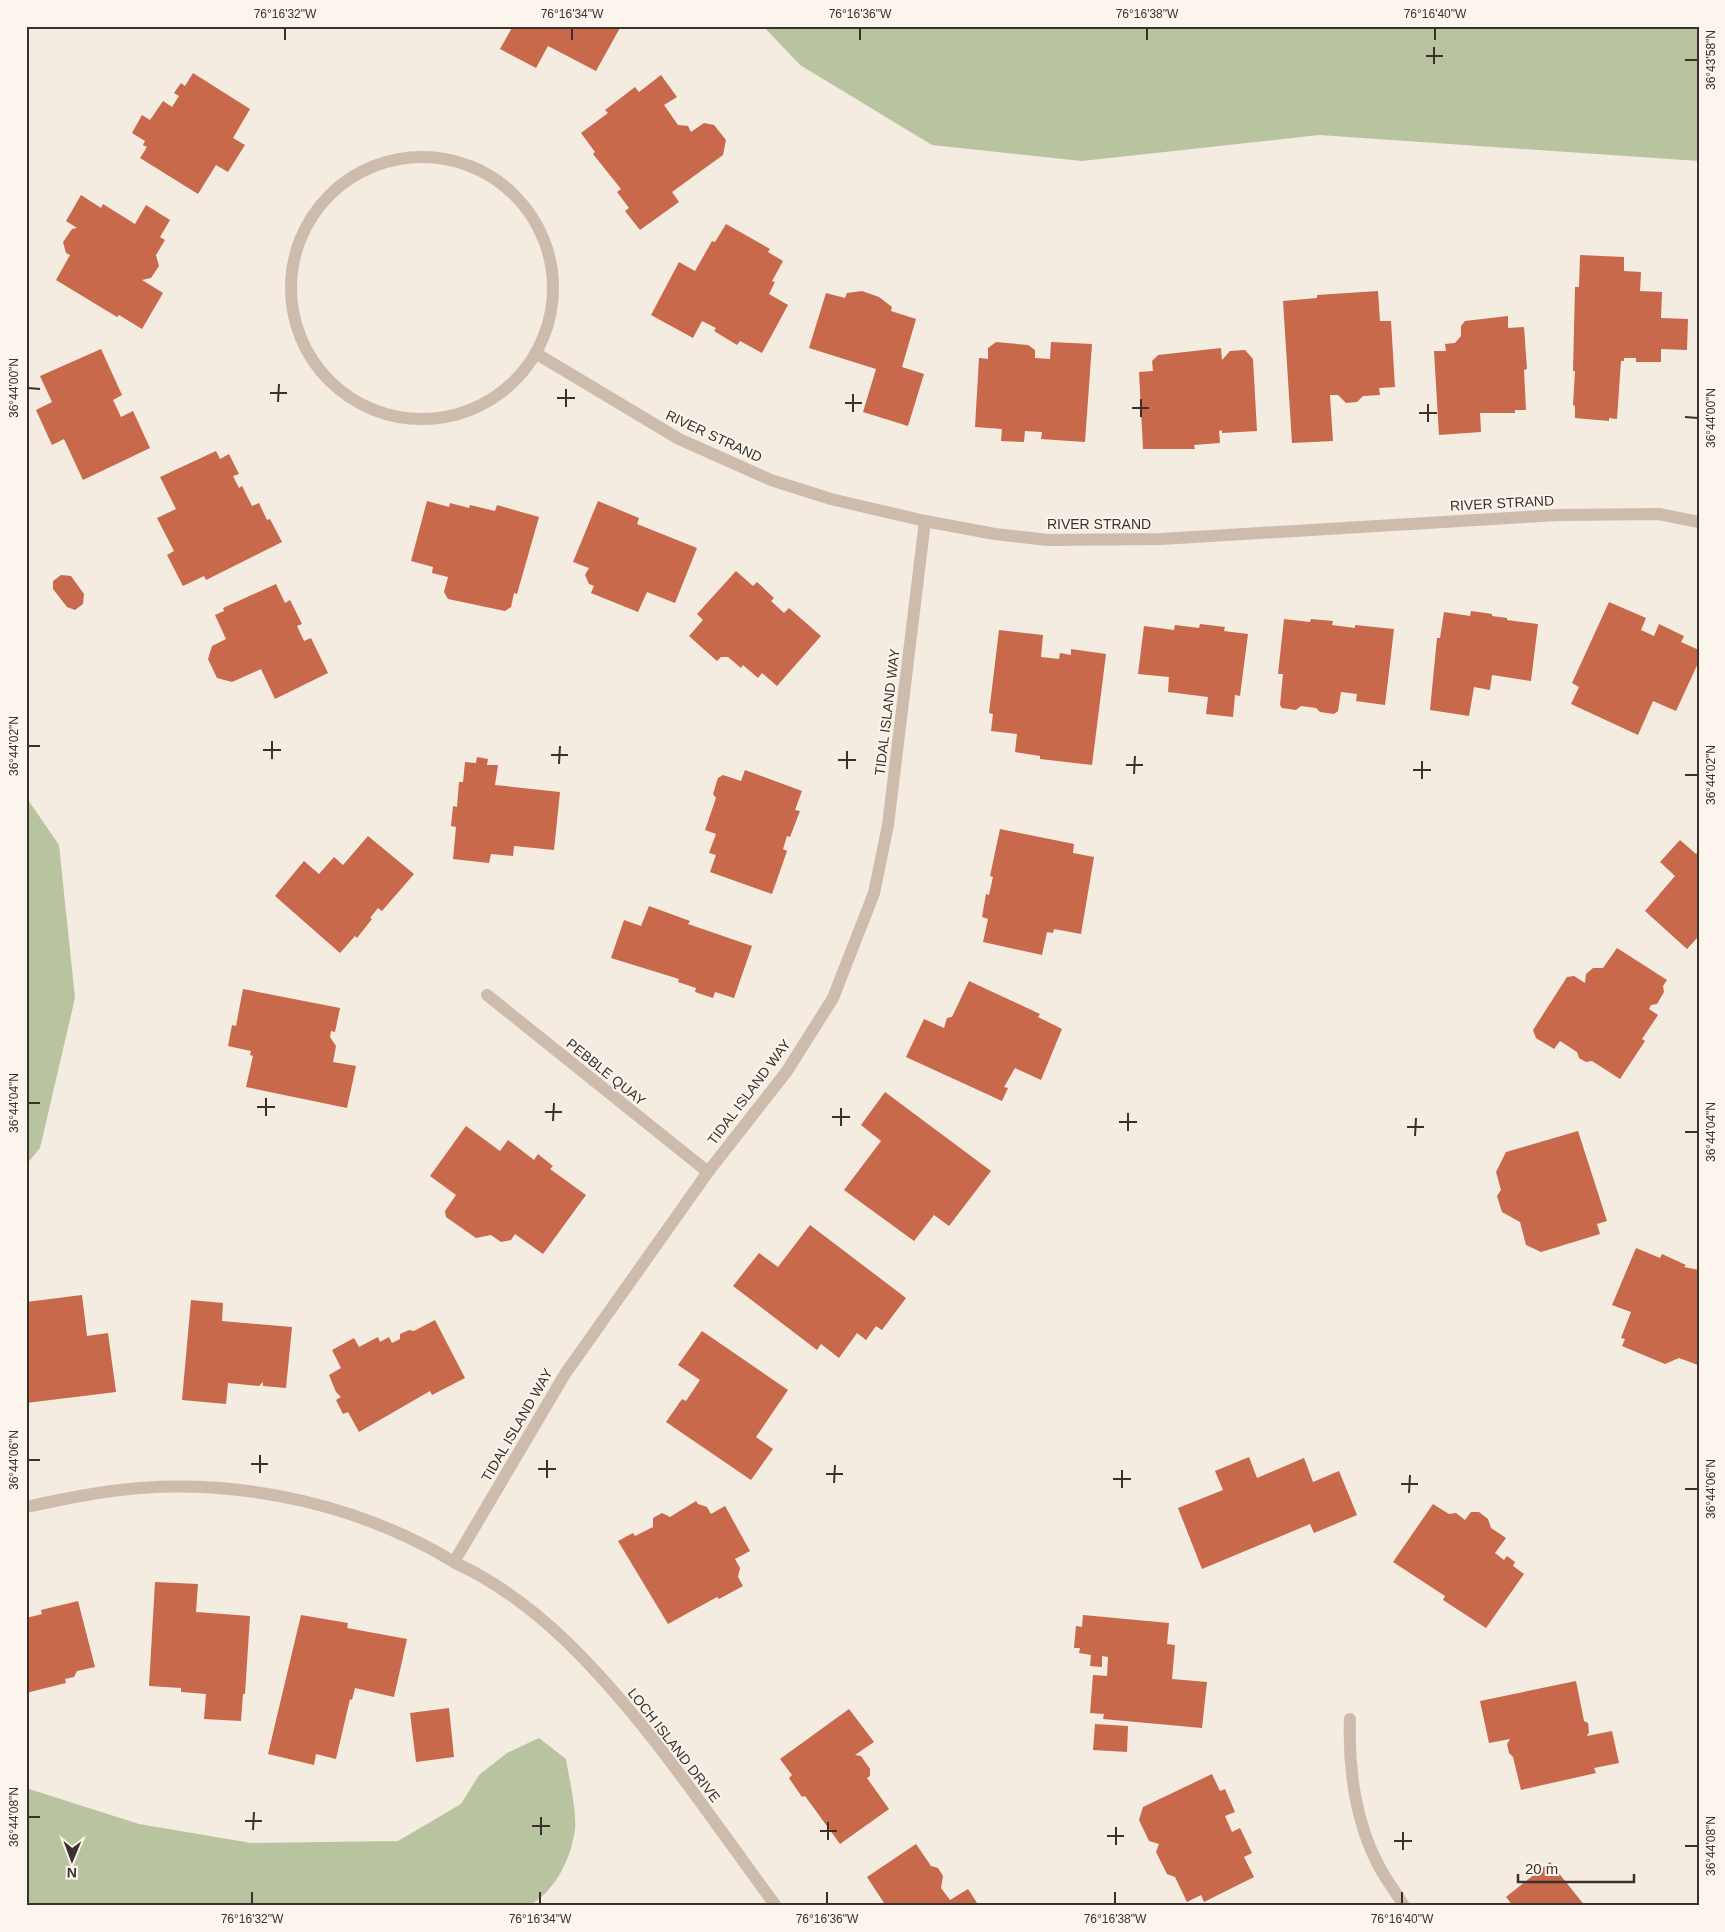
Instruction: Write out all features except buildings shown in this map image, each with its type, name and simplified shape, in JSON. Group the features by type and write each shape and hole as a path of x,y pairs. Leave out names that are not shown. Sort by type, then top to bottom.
{"street":[{"path":"424,156 460,162 490,174 516,197 537,222 549,255 555,288 548,321 536,354 514,382 488,401 456,417 422,419 386,414 356,400 328,382 308,352 295,322 291,286 309,220 332,194 358,173 391,160 424,156"},
{"name":"RIVER STRAND","path":"536,354 680,439 771,480 830,499 925,521 995,534 1048,540 1161,539 1558,514 1659,514 1699,522"},
{"name":"TIDAL ISLAND WAY","path":"454,1562 565,1374 708,1172 788,1071 833,998 874,893 888,825 925,521"},
{"name":"PEBBLE QUAY","path":"486,995 708,1172"},
{"name":"LOCH ISLAND DRIVE","path":"26,1507 87,1494 142,1488 202,1488 262,1493 346,1512 439,1551 454,1562 522,1602 566,1642 623,1702 776,1906"},
{"path":"1350,1719 1348,1745 1354,1786 1366,1836 1380,1869 1404,1906"}],"green space":[{"path":"763,26 1699,26 1699,161 1319,135 1082,161 932,145 800,65"},
{"path":"26,797 59,845 75,998 40,1148 26,1165"},
{"path":"539,1738 566,1759 574,1804 575,1829 570,1851 561,1873 547,1891 529,1906 26,1906 26,1788 139,1824 251,1843 398,1841 461,1804 479,1775 507,1753"}]}
